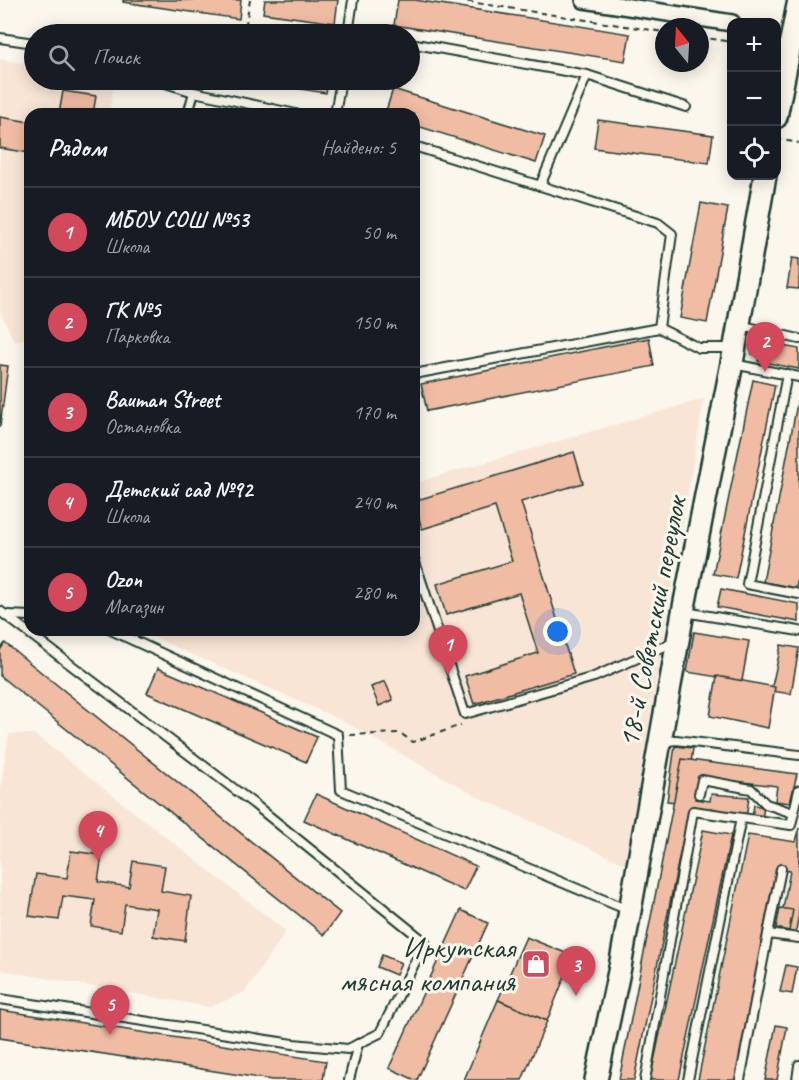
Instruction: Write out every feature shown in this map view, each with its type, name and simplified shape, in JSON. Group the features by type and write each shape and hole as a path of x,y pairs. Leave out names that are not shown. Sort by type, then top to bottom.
{"street":[{"path":"584,0 727,21"},
{"path":"781,88 789,31 799,0"},
{"name":"18-й Советский переулок","path":"596,1080 630,910 659,742 764,180"}],"lane":[{"path":"349,24 353,0"},
{"path":"0,38 24,42"},
{"path":"420,45 587,75 686,107"},
{"path":"540,186 587,75"},
{"path":"188,90 255,108"},
{"path":"336,108 339,90"},
{"path":"190,108 194,92"},
{"path":"420,148 658,223 672,234 659,328"},
{"path":"738,325 799,339"},
{"path":"420,373 659,328 699,348 733,355 787,375 799,377"},
{"path":"787,375 747,584 799,594"},
{"path":"420,577 465,714 594,677 678,640"},
{"path":"683,612 799,631"},
{"path":"2,613 24,615"},
{"path":"0,623 2,613"},
{"path":"2,613 24,630"},
{"path":"0,999 293,1044 348,1049 380,1033 425,942 254,804 32,636"},
{"path":"124,636 338,735 341,790 630,910"},
{"path":"659,742 676,740 799,755"},
{"path":"699,794 702,780 752,789 766,804 793,813"},
{"path":"645,1080 693,811 791,825 799,790"},
{"path":"688,1080 741,818"},
{"path":"740,1080 781,869"},
{"path":"768,934 799,938"},
{"path":"349,1080 358,1044"},
{"path":"797,1080 799,1065"}],"path":[{"path":"246,24 250,0"},
{"path":"457,0 655,31"},
{"path":"709,38 727,41"},
{"path":"781,140 799,143"},
{"path":"338,735 400,732 413,742 466,724 465,714"}],"shaded area":[{"path":"0,59 24,64 24,90 113,90 110,108 24,108 24,339 14,341 0,311"},
{"path":"704,399 625,864 478,797 341,720 151,636 420,636 420,481"},
{"path":"9,734 34,734 286,931 245,992 210,1007 0,970 0,791"}],"building":[{"path":"123,0 241,0 239,19 123,2"},
{"path":"265,0 338,0 335,23 263,13"},
{"path":"398,0 415,0 630,34 625,61 420,29 420,24 394,24"},
{"path":"307,90 326,90 326,93"},
{"path":"393,90 396,90 545,136 536,163 420,127 420,108 387,108"},
{"path":"63,91 96,96 94,108 60,108"},
{"path":"0,117 24,121 24,152 0,148"},
{"path":"598,120 713,135 709,163 594,148"},
{"path":"701,203 728,208 707,323 680,318"},
{"path":"792,258 799,259 799,289 787,288"},
{"path":"649,338 654,366 427,411 421,384"},
{"path":"754,339 766,341 764,356 752,354"},
{"path":"762,342 799,349 799,369 758,361"},
{"path":"0,365 8,366 0,427"},
{"path":"753,380 775,385 736,578 713,574"},
{"path":"799,393 799,573 796,588 763,582"},
{"path":"574,452 583,483 521,502 574,674 474,704 465,676 538,653 519,593 446,615 437,584 512,561 495,507 422,529 420,499"},
{"path":"721,589 799,604 799,622 717,607"},
{"path":"694,632 749,641 742,681 687,672"},
{"path":"5,643 340,913 324,935 0,676 0,650"},
{"path":"781,645 799,648 791,694 771,691"},
{"path":"158,668 317,737 306,762 147,693"},
{"path":"717,676 775,687 768,728 710,716"},
{"path":"385,681 393,700 379,706 371,687"},
{"path":"675,746 693,748 686,803 667,801"},
{"path":"682,759 797,774 790,803 775,801 777,786 699,777 695,799 710,801 711,794 749,797 746,819 689,809 634,1080 619,1080"},
{"path":"316,794 476,866 464,891 304,820"},
{"path":"754,805 764,807 762,819 752,817"},
{"path":"799,828 799,914 795,936 778,935 790,871 776,869 761,943 764,943 735,1080 698,1080 748,835 796,842"},
{"path":"703,830 731,835 679,1080 650,1080"},
{"path":"71,851 102,855 98,882 129,887 133,861 165,866 161,891 191,896 185,941 153,936 157,909 125,904 121,931 91,926 95,900 63,896 59,920 29,916 36,874 67,878"},
{"path":"780,908 793,910 789,931 776,928"},
{"path":"461,910 488,923 417,1080 415,1080 389,1068"},
{"path":"526,937 573,956 547,1021 498,1000"},
{"path":"382,955 401,963 396,975 377,967"},
{"path":"786,965 797,967 792,994 780,992"},
{"path":"498,1000 547,1021 522,1080 464,1080"},
{"path":"0,1010 326,1061 323,1080 272,1080 0,1038"},
{"path":"776,1025 787,1027 777,1080 765,1080"}],"place":[{"name":"ГК №5","path":"765,372"},
{"name":"МБОУ СОШ №53","path":"448,675"},
{"name":"Детский сад №92","path":"98,861"},
{"name":"Иркутская мясная компания","path":"536,964"},
{"name":"Bauman Street","path":"576,996"},
{"name":"Ozon","path":"110,1035"}]}
